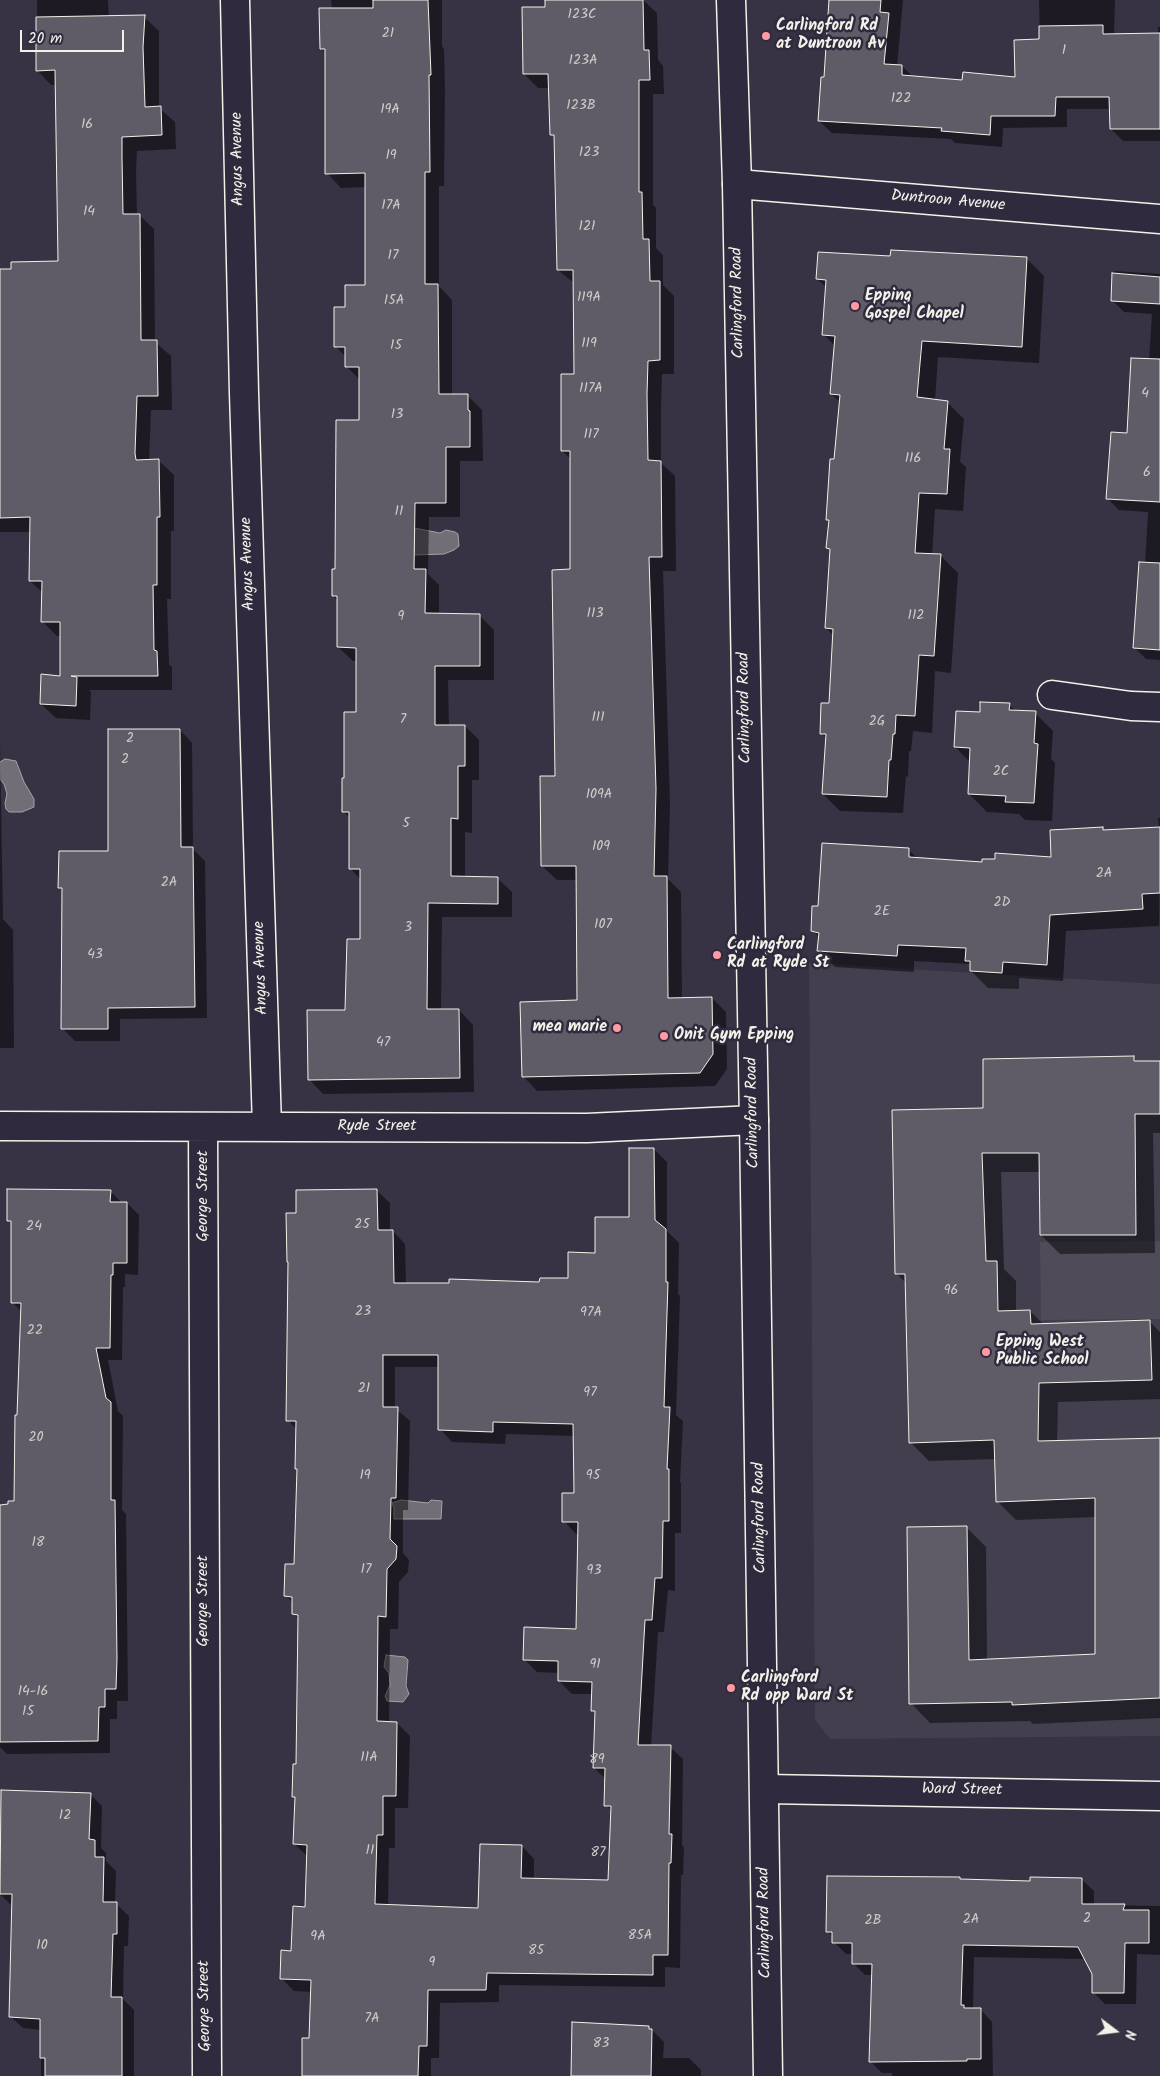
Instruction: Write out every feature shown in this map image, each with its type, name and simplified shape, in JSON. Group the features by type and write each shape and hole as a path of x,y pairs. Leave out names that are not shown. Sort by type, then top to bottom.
{"street":[{"name":"Angus Avenue","path":"235,0 245,413 267,1127"},
{"name":"Carlingford Road","path":"731,0 737,184 754,1120 768,2076"},
{"name":"Duntroon Avenue","path":"737,184 1160,219"},
{"path":"1052,695 1131,706 1160,707"},
{"name":"Ryde Street","path":"0,1126 587,1128 754,1120"},
{"name":"George Street","path":"203,1127 206,2076"},
{"name":"Ward Street","path":"765,1789 1160,1796"}],"shaded area":[{"path":"414,528 440,533 446,530 455,532 458,534 459,546 444,554 414,555"},
{"path":"5,759 16,761 24,782 34,799 34,807 22,812 9,812 6,809 7,794 4,784 0,779 0,762"},
{"name":"Epping West Public School","path":"809,963 1160,984 1160,1736 830,1739 815,1720"},
{"path":"1160,1241 1160,1319 1041,1320 1040,1242"},
{"path":"401,1500 428,1503 431,1500 442,1501 441,1519 394,1519 392,1503"},
{"path":"386,1655 405,1657 408,1660 406,1686 409,1694 403,1702 387,1701 385,1696 390,1685 389,1673 384,1667"}],"building":[{"path":"373,0 428,0 431,75 429,75 430,172 425,172 425,284 438,284 439,394 468,394 470,447 446,447 446,503 415,503 414,569 426,569 425,613 480,614 480,666 435,666 435,725 465,725 465,766 458,766 458,819 451,818 451,876 498,877 498,904 428,903 427,1009 459,1009 460,1078 308,1080 307,1010 345,1010 347,939 360,939 360,869 349,869 349,812 342,812 344,712 356,712 356,648 337,647 337,596 332,596 332,569 335,569 336,420 359,420 359,367 345,367 345,347 334,347 334,307 345,307 345,285 365,285 365,173 325,174 325,49 320,49 319,8 373,8"},
{"path":"545,0 643,0 644,50 649,50 650,80 639,80 639,192 642,192 643,239 649,239 650,281 660,281 660,360 648,361 647,394 648,460 661,461 662,557 649,557 656,789 654,876 667,876 668,998 712,997 713,1054 700,1073 522,1077 520,1002 577,1000 576,866 541,866 540,776 555,776 552,570 570,569 570,451 561,451 561,374 574,374 573,270 557,270 554,135 550,135 548,74 523,74 522,7 545,7"},
{"path":"829,0 881,0 880,12 889,13 884,64 902,65 902,75 962,80 963,72 1015,77 1014,40 1039,39 1039,26 1103,25 1103,34 1160,33 1160,129 1110,129 1109,97 1056,97 1055,116 991,116 990,135 941,131 942,128 818,121 821,77 824,77"},
{"path":"145,15 143,47 145,107 161,106 162,135 122,137 123,214 140,214 141,340 157,340 158,396 137,396 135,453 136,460 159,459 160,517 157,517 157,585 153,585 154,650 157,651 158,676 71,676 77,677 76,706 40,704 41,674 60,676 60,622 41,622 42,581 29,581 30,517 0,518 0,269 11,269 11,262 58,261 55,70 36,71 36,17"},
{"path":"891,250 1027,257 1022,347 922,341 917,397 948,401 944,449 950,449 947,494 919,493 915,553 941,554 934,656 919,655 915,716 896,715 891,760 889,760 887,797 822,794 826,734 820,734 821,703 829,703 833,629 825,628 830,549 826,548 829,520 826,520 830,459 834,459 840,395 830,394 835,336 822,335 826,280 816,279 818,252 890,256"},
{"path":"1112,273 1160,277 1160,304 1111,301"},
{"path":"1131,358 1160,359 1160,502 1106,499 1111,432 1127,433"},
{"path":"1139,562 1160,563 1160,650 1133,648"},
{"path":"980,702 1010,703 1009,710 1036,711 1034,743 1038,744 1034,803 1005,802 1006,796 968,794 970,748 954,747 956,711 980,712"},
{"path":"108,729 180,729 181,847 193,847 195,1007 108,1008 108,1029 61,1029 62,888 58,888 59,851 108,851"},
{"path":"1103,827 1103,830 1160,827 1160,893 1142,894 1143,909 1050,915 1047,965 1003,962 1002,973 970,971 970,961 965,961 966,948 898,945 897,956 817,951 819,933 811,931 812,906 818,906 822,843 909,848 909,857 982,862 982,859 995,859 995,853 1051,857 1050,830"},
{"path":"1134,1056 1134,1061 1160,1061 1160,1114 1135,1114 1136,1235 1040,1235 1039,1153 982,1153 986,1261 997,1261 998,1311 1030,1310 1031,1324 1150,1320 1152,1380 1039,1383 1038,1441 1160,1438 1160,1698 1012,1705 1012,1702 909,1704 907,1527 967,1526 969,1660 1095,1654 1095,1498 996,1502 994,1440 909,1443 905,1274 895,1274 892,1110 983,1108 983,1059"},
{"path":"629,1148 654,1148 655,1220 666,1229 666,1282 668,1282 664,1407 670,1407 667,1469 669,1469 669,1521 663,1521 662,1578 655,1578 652,1620 645,1620 638,1745 671,1745 669,1834 672,1834 671,1863 669,1863 668,1955 653,1955 653,1975 487,1973 486,1990 428,1990 427,2046 419,2046 418,2076 302,2076 302,2038 309,2038 311,1980 280,1979 281,1950 291,1951 293,1906 305,1907 307,1845 293,1844 295,1797 292,1797 293,1764 296,1764 298,1615 292,1614 292,1597 284,1596 285,1564 294,1564 297,1469 295,1469 296,1421 286,1421 288,1262 286,1213 296,1213 296,1190 377,1189 378,1230 393,1230 394,1283 449,1283 449,1279 539,1282 540,1278 568,1278 568,1252 595,1253 595,1217 629,1217","holes":["383,1355 438,1355 438,1430 493,1432 493,1422 573,1424 574,1493 562,1493 562,1522 578,1522 576,1629 524,1627 523,1660 558,1661 558,1681 592,1682 591,1711 595,1711 593,1768 605,1768 604,1806 611,1806 608,1880 521,1878 522,1845 480,1844 478,1908 375,1904 377,1835 383,1835 383,1796 396,1796 397,1722 377,1721 378,1616 386,1617 387,1569 396,1559 397,1546 390,1539 391,1498 396,1498 398,1407 383,1407"]},
{"path":"7,1189 111,1190 110,1202 127,1202 127,1263 113,1263 113,1275 111,1275 110,1348 96,1348 106,1398 111,1402 111,1500 115,1500 117,1659 116,1689 105,1689 105,1707 99,1707 98,1741 0,1742 0,1505 8,1504 8,1501 14,1501 15,1415 17,1415 21,1303 11,1303 11,1221 7,1221"},
{"path":"1,1790 91,1793 89,1839 95,1840 95,1857 104,1857 103,1902 117,1902 117,1934 113,1934 111,1997 122,1997 122,2076 45,2076 45,2058 40,2058 40,2019 9,2017 12,1894 0,1894"},
{"path":"827,1876 960,1877 960,1879 1030,1881 1030,1877 1082,1878 1082,1904 1125,1904 1123,1910 1149,1910 1149,1943 1125,1943 1124,1993 1092,1993 1092,1974 1078,1947 963,1945 961,2005 964,2005 964,2008 981,2008 981,2059 967,2059 967,2061 869,2062 872,1964 852,1964 852,1943 832,1943 832,1932 826,1932"},
{"path":"572,2022 649,2026 649,2029 652,2029 651,2076 571,2076"}],"place":[{"name":"Carlingford Rd at Duntroon Av","path":"766,36"},
{"name":"Epping Gospel Chapel","path":"855,306"},
{"name":"Carlingford Rd at Ryde St","path":"717,955"},
{"name":"mea marie","path":"617,1028"},
{"name":"Onit Gym Epping","path":"664,1036"},
{"name":"Epping West Public School","path":"986,1352"},
{"name":"Carlingford Rd opp Ward St","path":"731,1688"}]}
